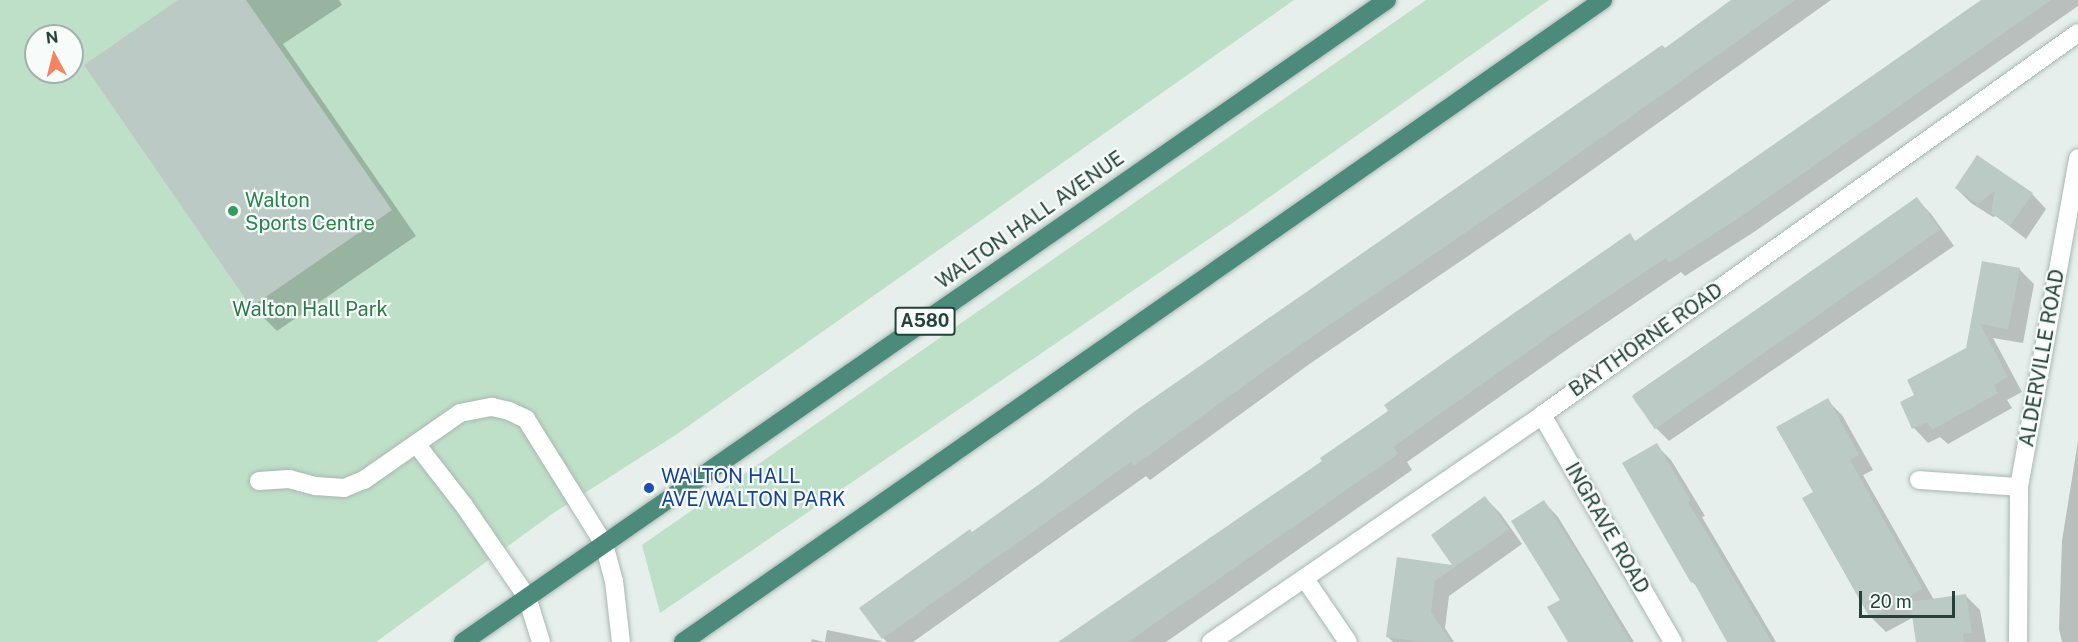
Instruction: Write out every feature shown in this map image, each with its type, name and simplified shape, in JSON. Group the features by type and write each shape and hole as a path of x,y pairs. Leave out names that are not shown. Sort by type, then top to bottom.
{"highway":[{"name":"WALTON HALL AVENUE","path":"463,642 1387,0"},
{"path":"683,642 1603,0"}],"street":[{"name":"BAYTHORNE ROAD","path":"1211,642 1542,415 2078,33"},
{"name":"ALDERVILLE ROAD","path":"2018,642 2019,487 2078,158"},
{"path":"260,481 289,479 316,486 344,488 364,480 460,413 492,406 526,419 604,544 614,581 621,642"},
{"name":"INGRAVE ROAD","path":"1542,415 1673,642"},
{"path":"417,445 463,504 528,597 541,642"},
{"path":"1919,480 2019,487"},
{"path":"1305,579 1348,642"}],"green space":[{"name":"Walton Hall Park","path":"0,0 1294,0 677,434 552,514 376,642 0,642"},
{"path":"1426,0 1549,0 1247,213 660,613 642,545"}],"building":[{"path":"178,0 246,0 392,210 251,307 84,65"},
{"path":"1731,0 1795,0 1525,192 1293,350 1134,466 1131,462 882,639 859,608 970,529 972,532 1041,483 1135,411 1662,45 1665,48"},
{"path":"1981,0 2051,0 1739,218 1669,263 1666,258 1557,331 1393,447 1398,454 1128,642 1058,642 1322,461 1320,458 1388,411 1384,405 1507,318 1630,233 1635,241"},
{"path":"1977,155 2033,193 2010,226 1991,213 1995,191 1978,204 1955,188"},
{"path":"1917,197 1940,230 1655,429 1632,397"},
{"path":"1982,261 2020,268 2008,329 1980,324 2008,377 1994,385 1998,393 1932,430 1927,422 1912,429 1900,402 1914,395 1907,380 1966,348"},
{"path":"1828,398 1859,455 1850,460 1923,589 1870,618 1802,498 1813,492 1776,427"},
{"path":"1657,443 1691,501 1688,502 1772,642 1727,642 1693,581 1691,583 1622,463"},
{"path":"1485,496 1509,529 1435,581 1431,612 1451,642 1422,642 1386,637 1397,557 1452,565 1431,535"},
{"path":"1544,500 1630,642 1568,642 1547,607 1560,600 1511,521"},
{"path":"1966,594 1972,633 1963,634 1964,642 1916,642 1910,602"}],"place":[{"name":"Walton Sports Centre","path":"233,211"},
{"name":"WALTON HALL AVE/WALTON PARK","path":"649,488"}]}
